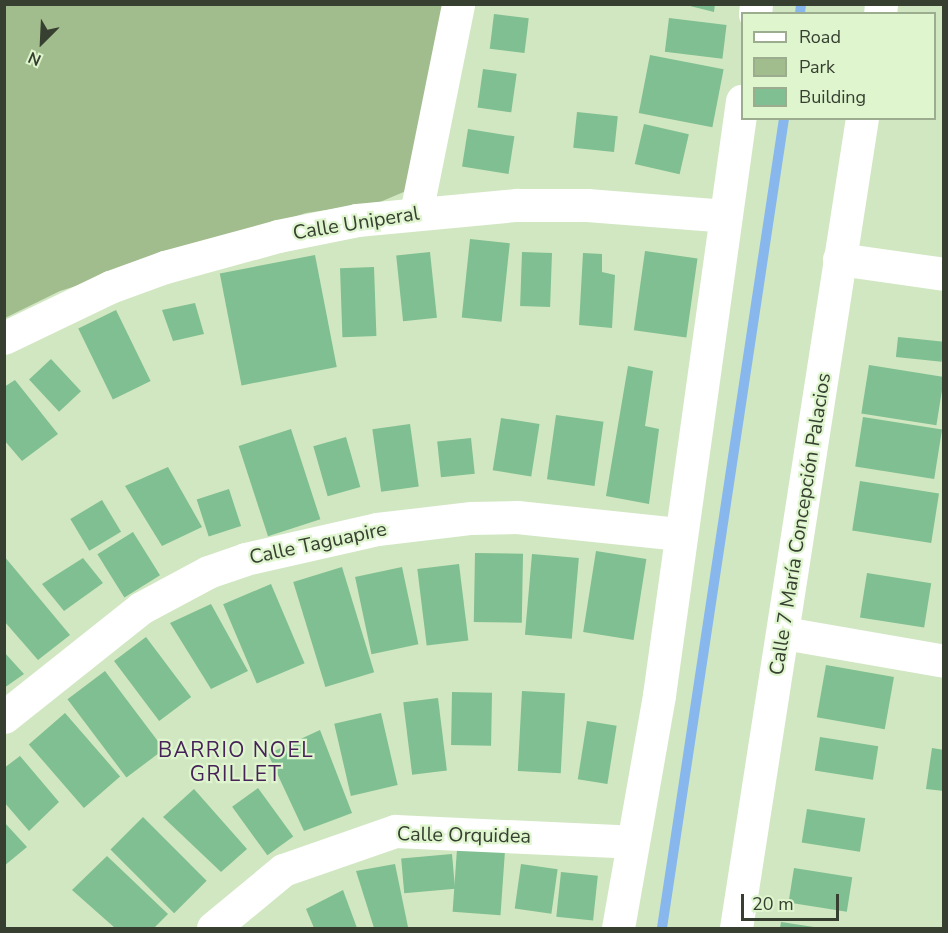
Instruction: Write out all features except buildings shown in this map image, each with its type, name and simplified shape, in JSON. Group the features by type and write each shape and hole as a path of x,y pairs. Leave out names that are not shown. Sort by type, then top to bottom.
{"street":[{"path":"416,213 458,4"},
{"path":"618,928 659,695 741,108"},
{"name":"Calle 7 María Concepción Palacios","path":"736,928 784,633 862,120"},
{"name":"Calle Uniperal","path":"4,338 110,287 176,263 278,236 416,213 517,205 587,205 726,216"},
{"path":"839,259 944,274"},
{"name":"Calle Taguapire","path":"4,717 141,608 208,572 245,559 377,529 471,518 517,517 680,534"},
{"path":"784,633 944,661"},
{"name":"Calle Orquidea","path":"213,928 283,870 395,831 633,842"}],"green space":[{"path":"5,5 444,5 406,191 380,202 306,213 60,291 5,318"}],"waterway":[{"path":"800,12 801,4"},
{"path":"662,928 784,120"}],"district":[{"name":"BARRIO NOEL GRILLET","path":"236,762"}]}
